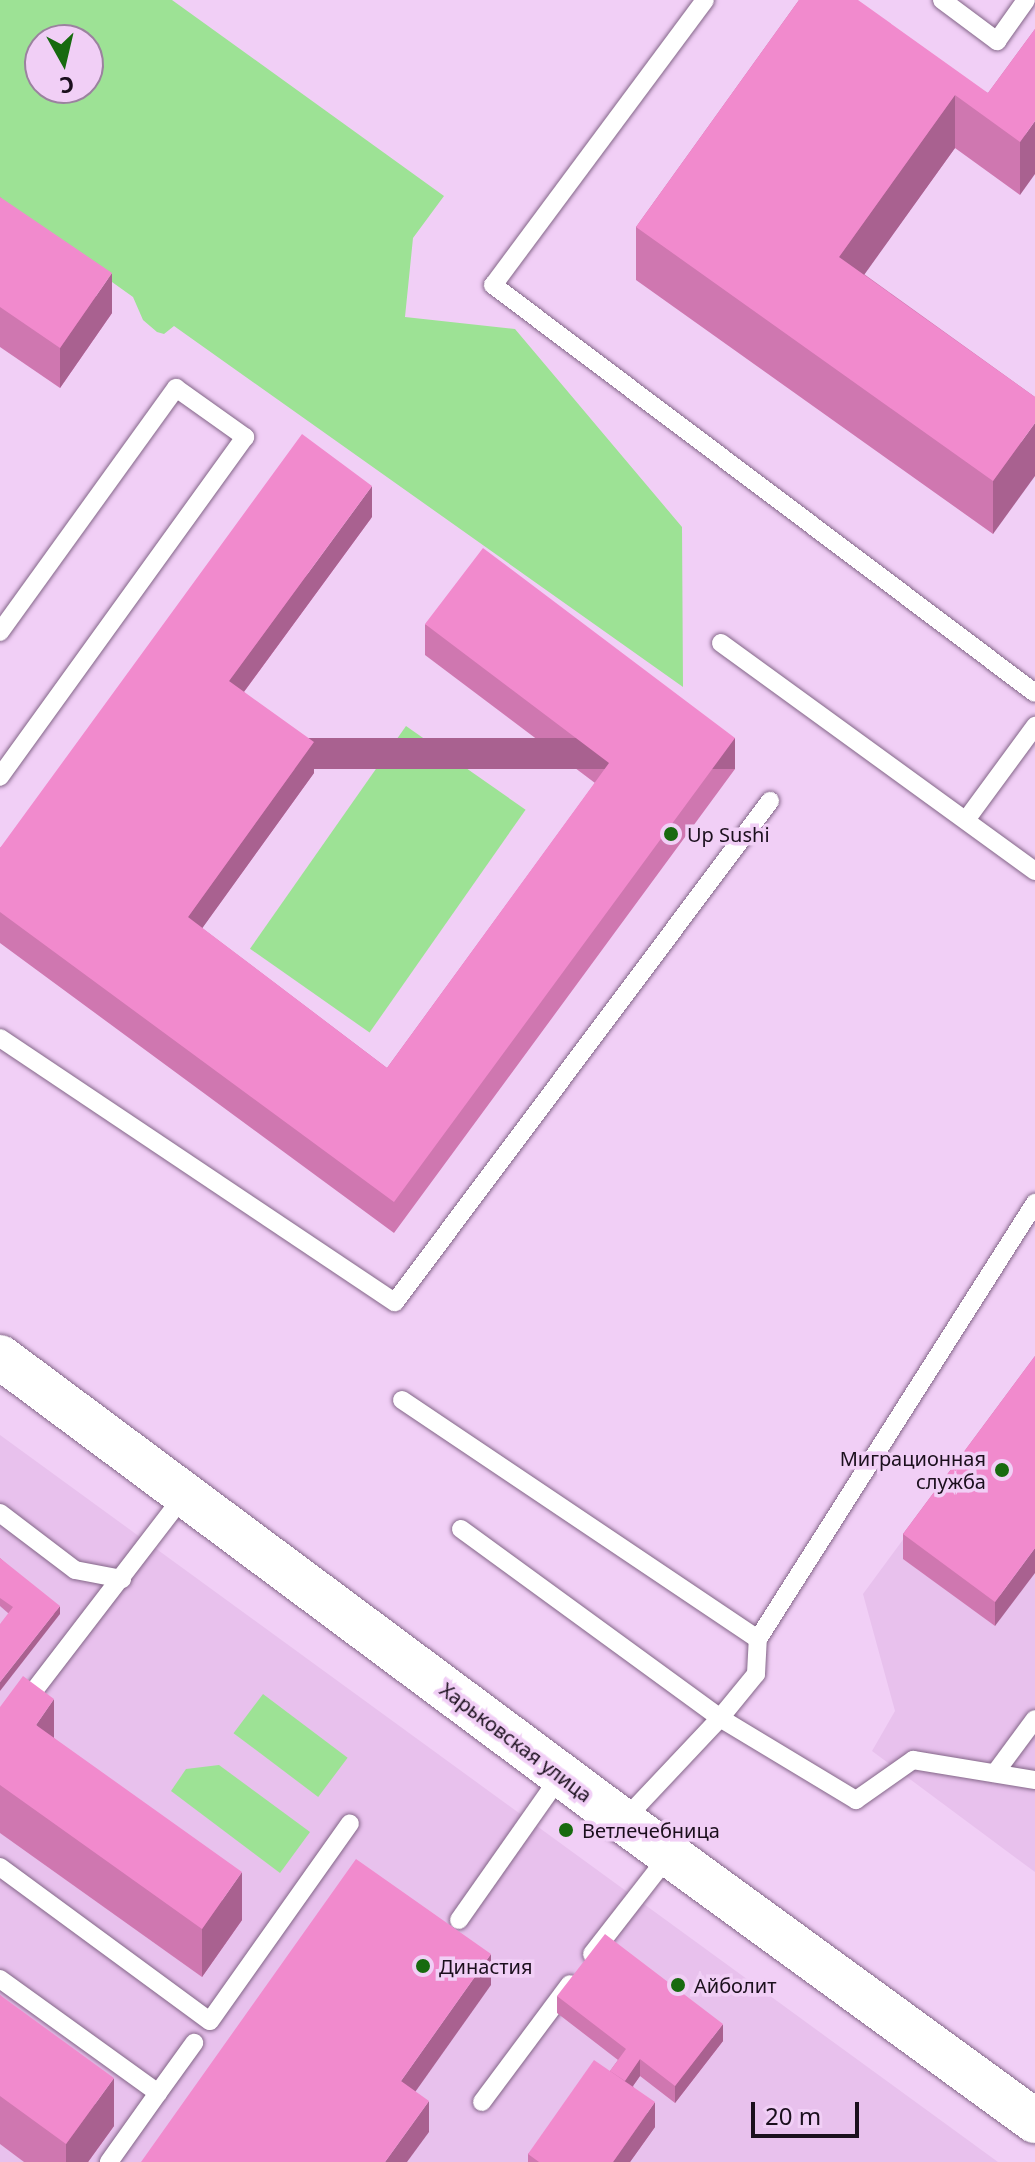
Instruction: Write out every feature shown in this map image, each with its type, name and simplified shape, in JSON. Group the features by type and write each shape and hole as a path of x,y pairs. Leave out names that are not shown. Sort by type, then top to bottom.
{"street":[{"name":"Харьковская улица","path":"0,1357 669,1855 1035,2121"}],"lane":[{"path":"705,0 493,285 1035,693"},
{"path":"942,0 997,41 1026,0"},
{"path":"0,632 176,388 245,437 0,777"},
{"path":"721,643 1035,871"},
{"path":"966,820 1035,726"},
{"path":"0,1038 395,1302 770,801"},
{"path":"623,1821 720,1718 756,1674 758,1639 1035,1203"},
{"path":"402,1400 758,1639"},
{"path":"0,1735 184,1495"},
{"path":"3,1520 75,1570 122,1579"},
{"path":"461,1529 720,1718 856,1800 913,1760 1035,1780"},
{"path":"995,1773 1035,1719"},
{"path":"459,1920 561,1775"},
{"path":"0,1867 210,2021 350,1823"},
{"path":"482,2102 669,1855"},
{"path":"0,1979 158,2093"},
{"path":"109,2162 194,2043"}],"shaded area":[{"path":"1035,1360 1035,1872 872,1751 895,1711 863,1594"},
{"path":"0,1435 998,2162 0,2162"}],"green space":[{"path":"0,0 172,0 444,196 413,238 405,317 515,329 682,527 683,687 174,326 164,334 157,332 143,320 133,297 0,202"},
{"path":"406,726 526,810 370,1033 250,949"},
{"path":"263,1694 348,1758 318,1797 234,1733"},
{"path":"219,1765 310,1832 280,1873 171,1791 186,1769"}],"building":[{"path":"799,0 858,0 988,93 1035,29 1035,121 1020,142 955,95 839,257 1035,397 1035,423 993,481 636,227"},
{"path":"0,197 112,273 60,348 0,307"},
{"path":"302,434 372,486 229,681 314,742 188,917 387,1068 609,763 425,624 483,548 735,738 394,1202 0,912 0,848"},
{"name":"Миграционная служба","path":"1035,1356 1035,1548 995,1602 903,1534"},
{"path":"0,1558 60,1606 0,1682 0,1624 13,1607 0,1598"},
{"path":"23,1676 54,1699 36,1725 242,1872 202,1929 0,1785 0,1707"},
{"path":"356,1859 491,1954 401,2081 429,2101 385,2162 141,2162"},
{"path":"605,1934 723,2024 675,2086 640,2059 625,2081 610,2071 626,2049 557,1996"},
{"path":"0,1995 114,2078 66,2144 0,2096"},
{"path":"594,2060 655,2102 613,2162 539,2162 528,2154"}],"place":[{"name":"Up Sushi","path":"671,834"},
{"name":"Миграционная служба","path":"1002,1470"},
{"name":"Ветлечебница","path":"566,1830"},
{"name":"Династия","path":"423,1966"},
{"name":"Айболит","path":"678,1985"}]}
